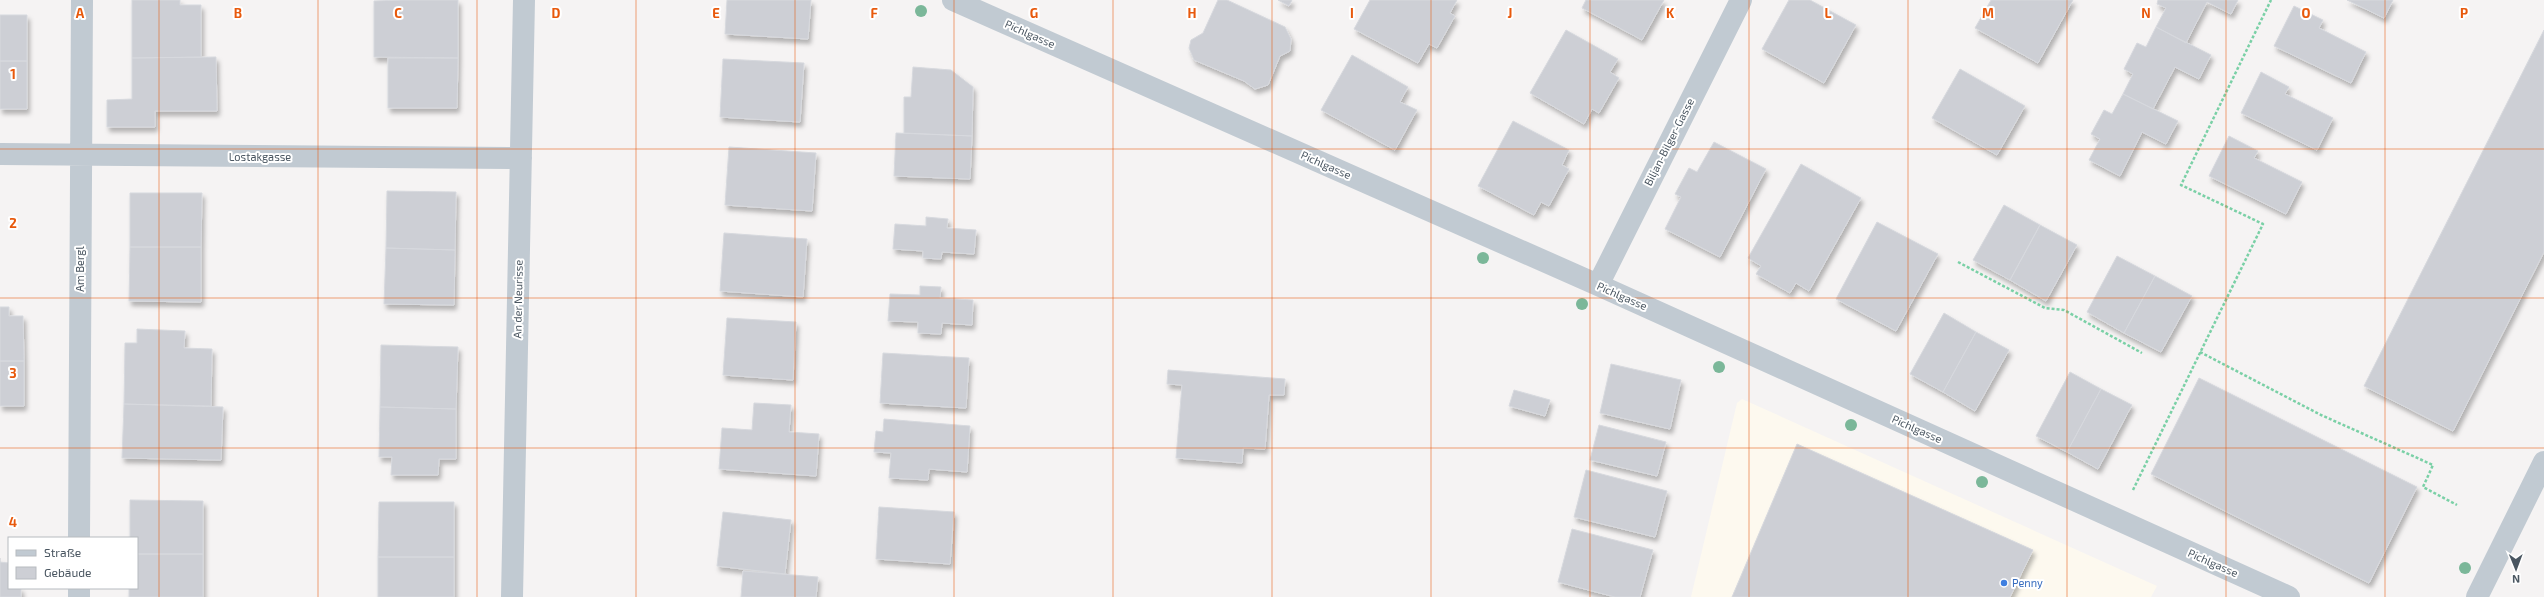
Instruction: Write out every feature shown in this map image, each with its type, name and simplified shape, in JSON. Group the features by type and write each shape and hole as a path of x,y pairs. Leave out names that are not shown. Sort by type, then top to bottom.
{"street":[{"name":"Am Bergl","path":"80,537 80,156 82,0"},
{"name":"An der Neurisse","path":"512,597 524,0"},
{"name":"Pichlgasse","path":"953,0 1598,285 2289,597"},
{"name":"Biljan-Bilger-Gasse","path":"1598,285 1740,0"},
{"name":"Lostakgasse","path":"0,154 80,156 521,158"},
{"path":"2477,597 2544,462"}],"path":[{"path":"2132,492 2263,224 2181,185 2271,0"},
{"path":"1958,262 2045,308 2064,310 2142,353"},
{"path":"2200,352 2321,415 2433,465 2423,487 2457,505"}],"shaded area":[{"path":"1742,399 2157,586 2151,597 1691,597 1737,403"}],"building":[{"path":"132,0 180,0 180,5 201,5 201,57 132,58"},
{"path":"458,0 458,58 374,57 374,1"},
{"path":"727,0 811,0 808,39 725,34"},
{"path":"1218,0 1227,0 1285,27 1291,39 1290,51 1280,56 1268,85 1255,89 1244,81 1194,60 1189,48 1191,40 1203,33"},
{"path":"1278,0 1292,0 1289,6"},
{"path":"1370,0 1457,0 1450,13 1455,16 1437,48 1429,44 1418,63 1354,29"},
{"path":"1586,0 1664,0 1642,40 1582,8"},
{"path":"1789,0 1810,0 1856,25 1824,83 1762,49"},
{"path":"1991,0 2073,0 2038,63 1975,28"},
{"path":"2158,0 2238,0 2231,14 2207,2 2186,43 2156,27 2166,8 2157,4"},
{"path":"2347,0 2393,0 2384,18"},
{"path":"2294,6 2323,20 2319,28 2366,52 2351,83 2274,46"},
{"path":"0,15 27,15 27,61 0,61"},
{"path":"2156,27 2211,55 2199,79 2175,67 2153,109 2123,94 2133,74 2124,69 2137,43 2146,47"},
{"path":"1566,30 1618,59 1610,72 1619,78 1599,113 1592,109 1584,124 1530,93"},
{"path":"2544,30 2544,252 2453,431 2364,386"},
{"path":"1352,55 1408,87 1400,102 1417,110 1395,150 1321,110"},
{"path":"216,57 217,111 155,111 155,127 107,127 107,100 132,99 132,58"},
{"path":"388,58 458,58 457,108 388,108"},
{"path":"723,59 804,63 800,122 720,117"},
{"path":"0,61 27,61 27,109 0,109"},
{"path":"913,67 951,70 973,87 972,136 904,133 904,97 911,97"},
{"path":"1960,69 2025,106 1997,155 1932,118"},
{"path":"2261,72 2289,87 2285,94 2333,118 2317,150 2241,113"},
{"path":"2123,94 2178,121 2166,144 2142,132 2120,176 2089,160 2100,139 2091,134 2104,110 2112,114"},
{"path":"1513,121 1569,150 1562,165 1569,169 1549,206 1541,202 1534,215 1478,186"},
{"path":"896,133 972,136 970,179 894,176"},
{"path":"2229,136 2258,151 2254,158 2302,182 2286,214 2209,176"},
{"path":"1714,142 1766,169 1720,257 1665,229 1681,197 1675,194 1689,168 1697,172"},
{"path":"729,147 816,153 812,211 725,205"},
{"path":"1801,164 1861,198 1809,291 1796,283 1790,293 1756,274 1761,266 1748,258"},
{"path":"387,191 456,192 455,250 386,248"},
{"path":"130,193 202,193 201,247 130,247"},
{"path":"2004,205 2040,225 2010,280 1973,260"},
{"path":"926,217 948,219 947,228 976,230 974,254 942,252 941,259 923,258 923,251 893,249 895,224 926,226"},
{"path":"1877,222 1938,254 1896,331 1836,299"},
{"path":"2040,225 2077,245 2046,301 2010,280"},
{"path":"724,233 807,239 803,297 720,291"},
{"path":"130,247 201,247 201,302 129,301"},
{"path":"386,248 455,250 454,305 384,304"},
{"path":"2117,256 2155,276 2124,333 2087,312"},
{"path":"2155,276 2192,296 2161,352 2124,333"},
{"path":"920,286 941,287 940,298 973,300 972,325 942,323 941,334 918,333 918,322 888,321 890,294 920,295"},
{"path":"0,307 9,307 9,316 23,316 24,361 0,361"},
{"path":"1944,313 1976,332 1943,392 1910,374"},
{"path":"727,318 796,322 793,380 723,375"},
{"path":"137,329 185,331 184,348 212,349 211,406 124,404 125,343 137,343"},
{"path":"1976,332 2009,350 1975,411 1943,392"},
{"path":"381,345 458,347 456,409 380,407"},
{"path":"883,353 969,358 966,408 880,403"},
{"path":"0,361 24,361 24,406 0,406"},
{"path":"1611,364 1681,380 1670,429 1600,413"},
{"path":"1168,370 1285,379 1284,395 1269,395 1265,449 1243,448 1242,463 1176,458 1182,385 1167,384"},
{"path":"2070,372 2101,389 2067,452 2036,436"},
{"path":"2199,378 2417,487 2369,583 2151,474"},
{"path":"2101,389 2132,405 2098,469 2067,452"},
{"path":"1514,390 1550,400 1545,416 1509,406"},
{"path":"754,403 791,405 789,432 819,434 816,476 719,469 722,428 752,430"},
{"path":"124,404 223,407 221,460 122,458"},
{"path":"380,407 456,409 456,459 439,459 438,475 391,475 392,457 379,457"},
{"path":"884,419 970,426 967,472 929,469 928,480 889,478 891,453 874,452 876,431 883,432"},
{"path":"1599,425 1666,442 1657,476 1590,460"},
{"path":"1797,444 2033,550 2010,597 1732,597"},
{"path":"1586,470 1667,491 1655,537 1574,517"},
{"path":"130,500 203,501 203,554 138,554 138,537 130,537"},
{"path":"379,502 454,502 454,557 378,557"},
{"path":"879,507 954,512 950,564 876,559"},
{"path":"723,512 791,520 785,574 717,566"},
{"path":"1572,529 1653,550 1640,597 1615,597 1558,582"},
{"path":"138,554 203,554 203,597 129,597 129,589 138,589"},
{"path":"378,557 454,557 454,597 378,597"},
{"path":"0,562 8,563 8,589 21,589 21,597 0,597"},
{"path":"743,571 818,577 816,597 741,597"}],"place":[{"name":"Penny","path":"2004,583"}]}
